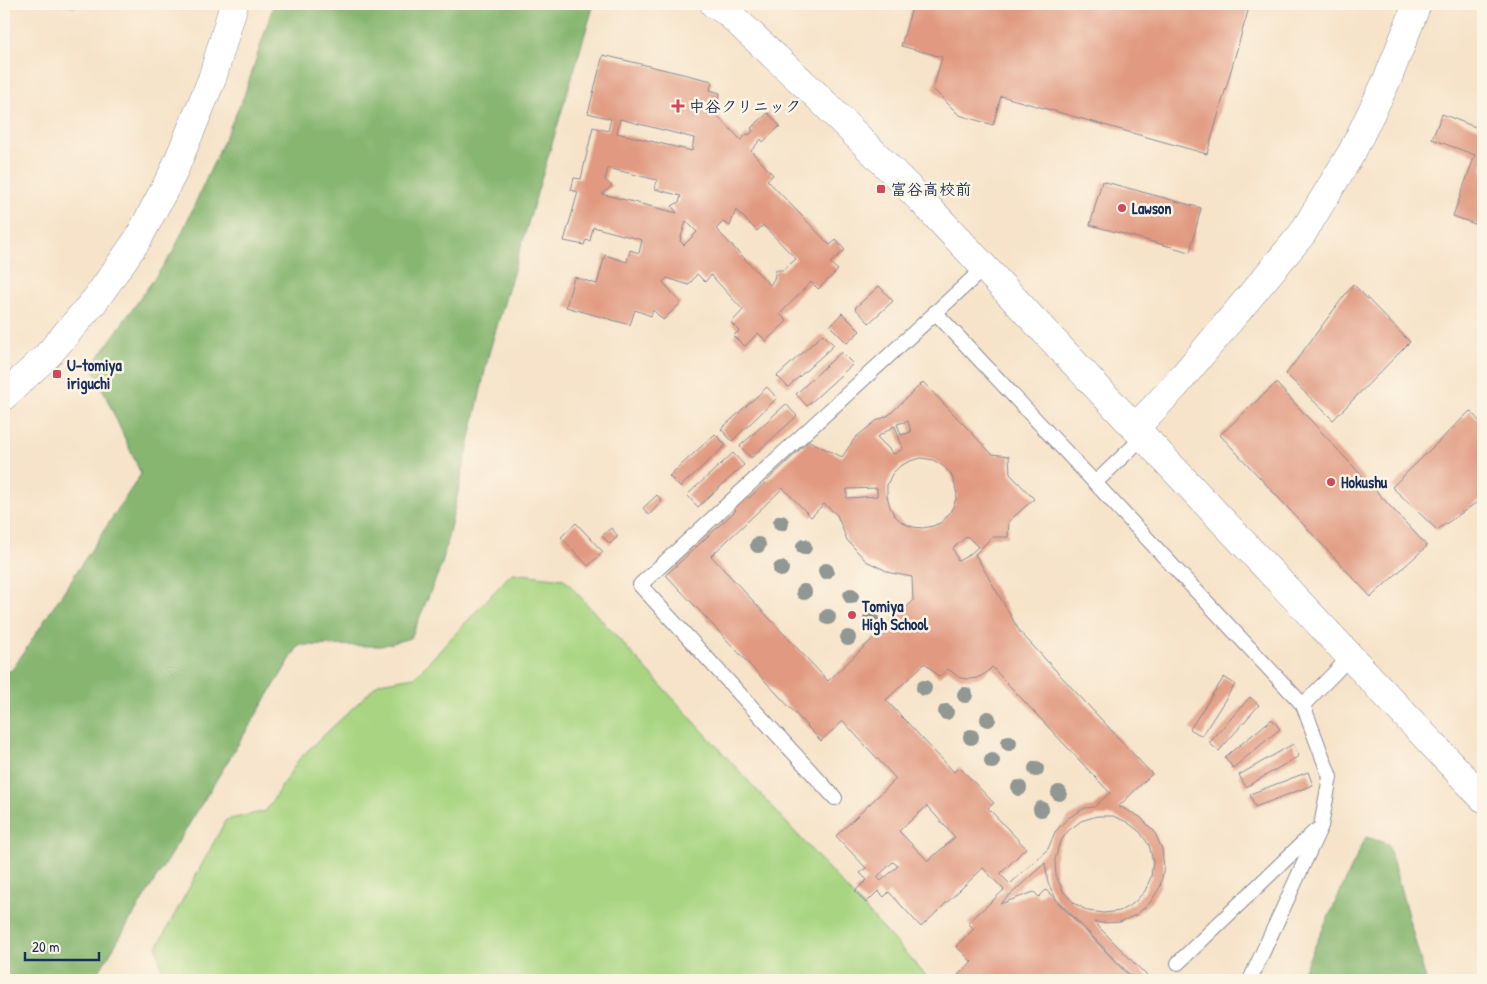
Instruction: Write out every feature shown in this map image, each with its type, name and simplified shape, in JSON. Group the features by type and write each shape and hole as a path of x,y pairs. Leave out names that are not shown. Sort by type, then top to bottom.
{"street":[{"path":"4,396 47,356 96,299 138,239 173,173 212,79 234,4"},
{"path":"714,4 727,12 816,95 922,201 1483,798"},
{"path":"1139,433 1175,386 1302,234 1352,152 1388,78 1417,4"}],"lane":[{"path":"834,798 640,585 984,268"},
{"path":"935,312 1303,705 1330,777 1321,826 1250,980"},
{"path":"1095,482 1139,433"},
{"path":"1303,705 1350,657"},
{"path":"1178,963 1321,826"}],"green space":[{"path":"274,4 594,4 489,353 442,564 411,638 381,646 299,645 98,973 99,980 4,980 4,673 12,670 141,474 92,366 173,252 244,96"},
{"path":"512,573 564,579 930,980 164,980 157,947 226,820 266,811 299,759 379,683 415,677"},
{"path":"1366,837 1388,844 1426,980 1299,980"}],"building":[{"path":"61,4 75,4 74,8"},
{"path":"913,4 1250,4 1207,154 1001,96 993,125 959,115 933,89 942,57 901,46"},
{"path":"603,55 712,81 710,90 720,93 715,113 741,140 753,131 751,128 768,113 780,126 763,142 761,139 751,151 773,175 767,180 830,245 836,240 845,250 830,263 838,270 818,289 811,282 780,314 787,321 766,341 758,333 745,346 733,336 739,331 731,323 743,310 711,275 705,282 697,274 689,285 667,278 663,282 681,303 663,320 653,310 651,316 635,310 630,325 566,307 574,277 597,284 605,255 627,262 630,250 639,253 642,240 593,227 590,241 586,240 584,245 564,241 578,192 571,190 574,178 581,179 593,127 608,131 611,119 588,113","holes":["620,119 694,138 692,151 617,133","608,168 657,180 655,189 681,196 679,202 672,206 677,213 602,194 612,186 605,180","736,210 757,231 763,225 796,259 783,270 776,270 770,285 716,229 723,222 730,226","686,221 697,232 684,245 680,241"]},
{"path":"1442,114 1483,130 1483,227 1453,216 1475,155 1432,139"},
{"path":"1102,181 1201,208 1190,252 1090,225"},
{"path":"1353,284 1410,342 1333,420 1286,374"},
{"path":"879,286 893,301 869,323 855,308"},
{"path":"842,313 860,331 847,343 830,326"},
{"path":"823,334 834,345 788,387 777,376"},
{"path":"841,352 853,364 807,406 796,394"},
{"path":"923,382 992,454 1009,456 1010,474 1034,499 1009,521 1008,537 992,537 975,554 1020,632 1152,774 1118,807 1140,817 1154,831 1162,849 1164,868 1160,887 1150,903 1136,915 1120,922 1094,922 1151,980 1135,980 1056,899 1048,883 1045,863 1000,904 1034,892 1039,897 1046,890 1133,980 963,980 958,975 972,962 956,946 974,929 968,923 1004,890 983,868 921,927 889,892 884,897 878,891 866,903 855,891 867,880 860,873 866,868 836,836 896,779 843,721 821,741 666,575 736,510 734,508 747,496 749,498 809,441 842,457 855,438 876,421 889,415","holes":["908,421 911,432 901,435 897,424","895,426 903,449 894,454 877,437","921,458 933,460 943,466 951,474 957,495 949,514 942,522 923,528 903,523 895,516 887,496 887,485 892,474 900,466","783,488 811,517 824,504 837,515 847,540 866,561 891,573 912,577 913,601 828,681 711,556","877,488 877,496 847,498 847,489","967,536 978,547 958,561 953,548","925,663 939,677 948,669 960,678 969,679 985,674 992,667 1110,793 1094,807 1085,808 1068,818 1055,832 1048,849 1010,884 1000,874 1026,848 988,808 994,803 959,767 954,772 886,700","927,806 955,837 928,861 899,831","1097,816 1113,816 1127,822 1140,832 1149,845 1153,861 1151,877 1145,891 1134,903 1120,911 1104,913 1088,911 1074,903 1063,891 1056,876 1055,860 1059,844 1068,831 1081,821","893,862 898,866 881,881 877,877"]},
{"path":"1276,383 1427,546 1371,597 1220,435"},
{"path":"767,387 777,398 732,441 721,429"},
{"path":"786,404 797,416 751,458 740,446"},
{"path":"1470,411 1483,425 1483,498 1437,530 1392,487"},
{"path":"715,434 726,445 680,487 669,476"},
{"path":"733,453 744,465 698,507 687,495"},
{"path":"657,495 662,501 649,515 643,508"},
{"path":"576,523 603,552 588,566 561,537"},
{"path":"611,528 618,536 610,544 602,536"},
{"path":"1224,677 1235,684 1202,736 1190,729"},
{"path":"1250,697 1259,705 1219,751 1209,743"},
{"path":"1272,719 1280,729 1233,768 1225,757"},
{"path":"1293,744 1299,756 1246,787 1239,775"},
{"path":"1308,772 1313,785 1255,807 1250,794"}],"place":[{"name":"中谷クリニック","path":"678,106"},
{"name":"富谷高校前","path":"881,189"},
{"name":"Lawson","path":"1122,208"},
{"name":"U-tomiya iriguchi","path":"57,374"},
{"name":"Hokushu","path":"1331,482"},
{"name":"Tomiya High School","path":"852,615"}]}
